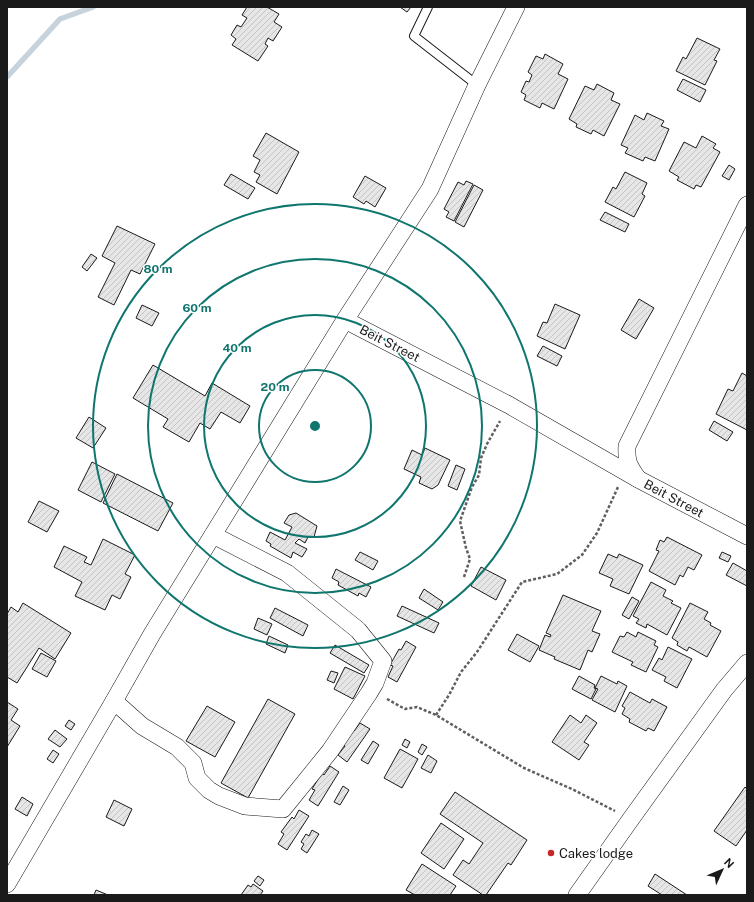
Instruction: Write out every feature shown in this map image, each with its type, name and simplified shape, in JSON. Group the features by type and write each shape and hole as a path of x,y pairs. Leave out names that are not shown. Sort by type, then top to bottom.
{"street":[{"name":"Beit Street","path":"516,7 477,85 430,189 346,320 509,405 638,479 747,536"},
{"path":"638,479 630,468 627,457 627,446 747,205"},
{"path":"7,884 152,634 346,320"},
{"path":"114,701 142,726 177,747 193,763 197,778 209,790 245,806 282,809 330,751 375,683 383,661 358,630 287,573 213,535"},
{"path":"577,895 724,690 747,663"}],"lane":[{"path":"428,7 414,36 477,85"}],"path":[{"path":"464,577 470,559 460,521 472,487 479,475 481,458 486,444 509,405"},
{"path":"436,715 461,672 477,652 522,582 557,574 582,555 597,533 618,488 638,479"},
{"path":"369,693 381,696 405,709 417,707 436,715 524,768 572,789 617,812 628,822"}],"building":[{"path":"247,7 267,7 279,14 274,22 282,27 273,41 268,38 265,44 268,46 258,61 232,45 236,39 231,35 237,25 241,27 247,18 242,15"},
{"path":"400,7 411,7 407,12"},
{"path":"697,38 720,49 714,60 717,61 705,85 676,71 683,57 686,59"},
{"path":"545,54 563,64 558,74 568,79 554,109 542,103 540,108 524,100 526,95 521,92 526,81 529,82 532,75 528,72 536,56 543,59"},
{"path":"683,79 706,90 700,102 677,90"},
{"path":"597,84 614,93 611,100 620,104 604,136 593,130 591,134 576,127 577,124 569,119 585,86 594,90"},
{"path":"647,113 664,121 661,126 669,129 655,161 645,157 643,161 625,153 628,148 621,145 635,115 644,120"},
{"path":"266,133 299,152 277,194 256,182 260,175 254,172 260,160 253,156"},
{"path":"702,136 716,144 713,148 720,152 701,187 696,185 694,189 677,180 679,177 669,171 684,142 696,148"},
{"path":"729,165 735,169 729,180 722,176"},
{"path":"625,172 647,183 642,194 645,196 634,217 605,202 613,187 616,189"},
{"path":"231,174 255,188 248,199 224,185"},
{"path":"365,176 386,188 375,207 366,201 364,204 353,197"},
{"path":"466,181 473,184 454,221 446,217 449,212 444,209 458,182 464,185"},
{"path":"474,185 483,190 464,227 455,222"},
{"path":"605,212 629,224 625,232 600,220"},
{"path":"117,226 155,244 140,274 131,270 114,305 98,297 115,263 102,256"},
{"path":"91,254 97,258 87,271 82,267"},
{"path":"639,299 654,308 636,339 621,330"},
{"path":"555,304 580,315 565,349 537,336 543,322 547,323"},
{"path":"142,305 159,313 152,326 136,318"},
{"path":"543,346 562,356 557,366 537,356"},
{"path":"153,365 205,396 212,383 250,406 240,423 221,412 210,429 200,423 189,442 163,427 168,419 133,398"},
{"path":"742,373 747,376 747,430 716,414 728,389 733,391"},
{"path":"89,417 106,428 93,448 76,438"},
{"path":"714,421 733,432 727,441 709,430"},
{"path":"425,448 450,460 438,485 432,489 419,483 421,477 404,469 412,450 422,455"},
{"path":"92,462 115,474 101,502 78,490"},
{"path":"456,465 465,469 457,490 448,486"},
{"path":"117,474 173,503 158,531 103,503"},
{"path":"39,501 59,511 47,532 28,522"},
{"path":"296,513 317,526 314,537 308,537 305,543 299,539 295,543 307,549 302,557 293,552 291,558 270,546 271,544 266,541 270,532 285,540 292,527 284,523 289,515"},
{"path":"667,537 702,555 694,570 688,567 683,577 680,575 675,585 649,571 659,551 656,550 660,540 664,542"},
{"path":"103,539 135,555 125,574 131,577 120,599 112,595 105,610 75,596 82,582 54,567 64,546 87,557 84,562 91,565"},
{"path":"360,552 378,561 373,570 355,560"},
{"path":"722,552 731,556 728,562 719,558"},
{"path":"608,554 617,558 619,554 643,565 629,594 610,586 613,579 599,573"},
{"path":"733,563 747,571 747,586 726,575"},
{"path":"481,567 506,580 496,600 471,586"},
{"path":"336,569 371,587 366,597 359,593 358,596 338,585 339,582 332,578"},
{"path":"651,582 666,590 663,596 673,601 671,603 681,608 667,635 647,624 646,628 636,623 639,619 633,616"},
{"path":"424,589 443,602 438,610 419,598"},
{"path":"563,595 601,611 592,631 600,634 592,652 588,650 580,670 554,659 555,657 539,650 545,635 550,637 551,635 546,633"},
{"path":"632,597 639,601 629,619 622,615"},
{"path":"23,603 71,633 55,659 39,648 17,683 7,677 7,614 11,607 18,612"},
{"path":"690,603 708,612 704,619 711,623 710,625 721,631 707,657 689,647 687,651 677,645 678,642 672,638"},
{"path":"402,606 439,623 434,633 397,616"},
{"path":"275,608 308,625 303,636 270,618"},
{"path":"258,618 272,624 267,635 254,629"},
{"path":"627,632 636,637 638,632 656,641 654,645 658,647 646,672 631,665 633,662 612,652 620,636 624,637"},
{"path":"517,634 539,646 530,662 508,650"},
{"path":"269,636 288,645 285,653 266,644"},
{"path":"406,641 416,647 397,682 388,677 393,666 390,665 399,649 401,650"},
{"path":"335,645 369,665 364,673 330,653"},
{"path":"668,647 692,659 677,688 664,681 666,677 652,670 659,658 662,660"},
{"path":"41,653 56,661 47,677 32,669"},
{"path":"345,667 365,676 353,699 334,689"},
{"path":"331,671 338,673 334,683 327,680"},
{"path":"579,676 595,685 594,688 596,689 591,699 572,689"},
{"path":"601,676 617,684 618,681 627,686 615,712 592,700 598,689 595,688"},
{"path":"630,692 650,703 652,699 667,707 654,731 648,728 646,731 629,722 630,719 622,714 625,708 622,706"},
{"path":"268,699 295,714 248,798 221,783"},
{"path":"7,702 18,709 11,720 20,726 7,747"},
{"path":"207,706 235,722 215,757 186,741"},
{"path":"570,715 581,723 586,715 597,723 584,742 589,745 579,760 552,742"},
{"path":"69,720 75,724 71,730 65,726"},
{"path":"360,723 370,729 347,762 338,755 345,746 342,744 352,729 354,731"},
{"path":"55,730 67,739 60,747 48,739"},
{"path":"405,739 410,742 407,748 402,745"},
{"path":"373,741 379,745 368,764 361,760"},
{"path":"422,744 427,747 422,755 418,752"},
{"path":"400,749 418,759 402,788 384,778"},
{"path":"53,750 59,754 53,763 47,759"},
{"path":"428,755 437,761 431,773 421,768"},
{"path":"330,766 339,772 318,806 309,800 315,790 312,789 322,773 324,775"},
{"path":"343,786 349,790 340,805 334,802"},
{"path":"745,787 747,789 747,830 736,846 714,831"},
{"path":"455,792 527,840 511,865 508,863 486,895 483,895 453,875 463,860 469,864 483,843 440,814"},
{"path":"22,797 33,804 27,816 15,809"},
{"path":"114,800 132,809 124,826 106,817"},
{"path":"299,810 309,816 287,850 278,844 284,834 281,832 292,817 294,819"},
{"path":"441,823 464,839 444,869 421,853"},
{"path":"312,830 319,834 307,853 301,849 304,844 301,842 306,834 309,836"},
{"path":"422,864 456,886 450,895 415,895 406,890"},
{"path":"655,874 687,895 662,895 648,886"},
{"path":"258,876 264,880 260,886 254,881"},
{"path":"253,884 263,891 260,895 241,895 248,885 251,887"},
{"path":"96,890 108,895 94,895"}],"waterway":[{"path":"7,77 60,19 93,7"}],"place":[{"name":"Cakes lodge","path":"551,853"}]}
